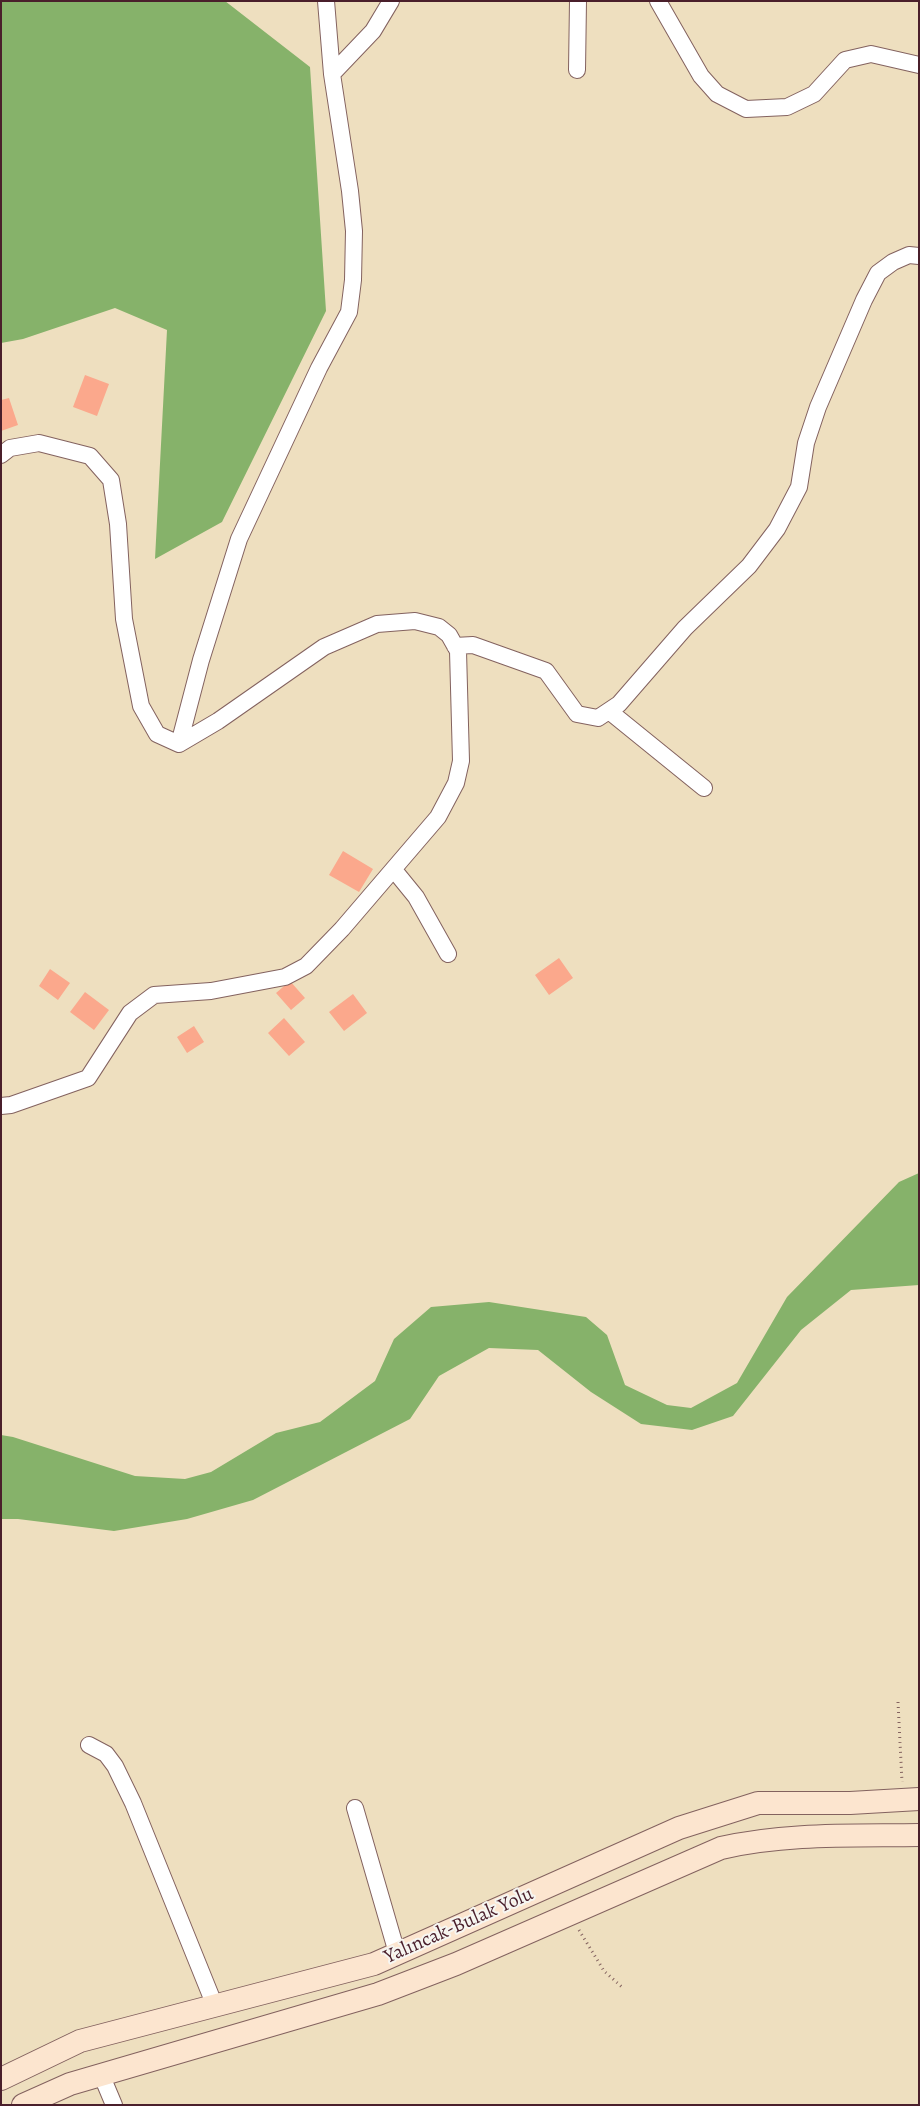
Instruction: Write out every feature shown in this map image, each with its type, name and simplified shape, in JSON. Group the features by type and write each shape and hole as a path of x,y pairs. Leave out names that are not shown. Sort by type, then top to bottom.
{"main road":[{"name":"Yalıncak-Bulak Yolu","path":"1,2079 80,2041 374,1964 679,1828 758,1803 850,1803 911,1799"},
{"name":"Yalıncak-Bulak Yolu","path":"23,2105 70,2084 101,2074 378,1994 456,1964 722,1848 754,1840 919,1835"}],"street":[{"path":"179,744 201,660 239,539 319,368 349,312 353,280 354,230 332,74 326,1"},
{"path":"332,74 373,31 391,1"},
{"path":"576,70 578,1"},
{"path":"658,1 701,76 718,94 746,109 787,107 814,94 845,60 871,54 919,65"},
{"path":"455,646 473,645 546,671 577,714 598,718 619,704 685,628 749,566 777,530 799,487 806,443 818,407 864,300 878,273 893,262 909,255 919,256"},
{"path":"1,455 10,448 40,443 90,456 112,480 118,524 124,619 141,706 157,734 179,744"},
{"path":"1,1106 11,1105 88,1078 130,1013 154,995 211,991 285,978 306,966 342,929 438,817 456,783 461,761 458,651 449,635 439,628 415,622 377,624 324,647 218,721 179,744"},
{"path":"610,711 704,788"},
{"path":"394,870 416,897 448,954"},
{"path":"89,1745 106,1754 115,1766 215,2006"},
{"path":"355,1808 397,1953"},
{"path":"101,2074 114,2105"}],"path":[{"path":"898,1702 911,1799"},
{"path":"569,1915 604,1971 623,1988"}],"green space":[{"path":"1,1 225,1 310,67 326,311 222,522 155,559 167,330 115,308 23,339 1,343"},
{"path":"919,1173 919,1285 851,1290 801,1330 733,1416 692,1430 641,1424 591,1392 538,1350 489,1348 439,1376 410,1419 253,1500 187,1519 114,1531 18,1519 1,1519 1,1435 13,1437 135,1476 185,1479 211,1472 276,1433 320,1422 375,1381 394,1339 431,1307 489,1302 586,1317 607,1335 625,1385 667,1405 691,1408 737,1383 787,1297 899,1182"}],"building":[{"path":"85,375 109,384 97,416 73,407"},
{"path":"9,398 18,425 1,431 1,400"},
{"path":"343,851 373,869 359,892 329,875"},
{"path":"559,958 573,978 549,995 535,975"},
{"path":"50,969 70,983 58,1000 39,986"},
{"path":"290,981 305,998 291,1010 276,993"},
{"path":"85,992 109,1010 94,1030 70,1012"},
{"path":"353,994 367,1013 344,1031 329,1012"},
{"path":"284,1018 305,1042 289,1056 268,1033"},
{"path":"194,1026 204,1042 187,1053 177,1037"}]}
